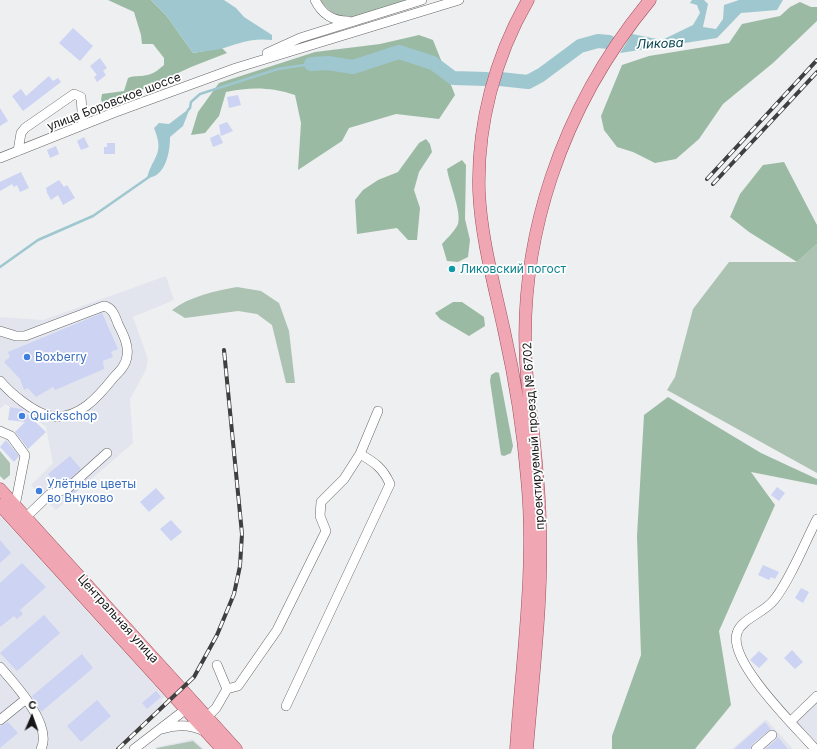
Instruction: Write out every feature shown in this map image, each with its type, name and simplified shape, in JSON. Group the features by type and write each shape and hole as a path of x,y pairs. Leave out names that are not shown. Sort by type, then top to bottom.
{"main road":[{"name":"проектируемый проезд № 6702","path":"516,749 529,572 527,478 521,418 485,243 479,191 482,135 494,76 503,52 528,0"},
{"name":"проектируемый проезд № 6702","path":"527,749 540,562 539,488 527,377 526,324 529,278 535,235 547,187 563,144 592,85 623,34 650,0"},
{"name":"Центральная улица","path":"0,489 236,749"},
{"name":"Центральная улица","path":"0,505 222,749"}],"street":[{"path":"315,0 322,11 335,20 348,21 384,12"},
{"path":"236,68 300,38 422,0"},
{"path":"236,68 459,0"},
{"name":"улица Боровское шоссе","path":"0,158 83,125 236,68"},
{"path":"18,151 21,133 25,128 74,94 81,97 83,125"},
{"path":"0,334 25,336 104,306 112,310 124,337 128,351 125,364 99,396 77,412 61,416 44,415 36,411 17,398 0,382"},
{"path":"207,717 216,708 227,689 238,686 277,630 326,530 320,516 321,502 344,479 360,454 378,411"},
{"path":"0,430 11,436 25,454 15,506"},
{"path":"26,518 50,494 67,489 108,453"},
{"path":"286,706 390,484 386,474 378,465 360,454"},
{"path":"815,749 758,687 738,651 736,639 740,627 744,622 765,609 779,594 817,519"},
{"path":"217,665 227,689"},
{"path":"0,667 26,699 42,727 43,745 41,749"},
{"path":"793,724 817,696"},
{"path":"0,720 26,699"},
{"path":"134,749 185,708 197,706"},
{"path":"154,732 168,727 183,725 191,726 206,732"},
{"path":"756,749 772,735"}],"shaded area":[{"path":"166,276 174,300 133,317 148,359 146,370 130,399 133,443 56,510 31,485 53,463 46,427 23,409 10,407 5,404 0,409 0,317 43,320"},
{"path":"0,516 165,697 161,700 163,703 114,749 0,749"},
{"path":"817,698 817,749 789,723"},
{"path":"766,719 793,749 732,749"},
{"path":"193,739 204,749 154,749 157,747"}],"green space":[{"path":"108,0 151,0 166,15 193,53 222,48 227,53 191,67 105,107 101,100 102,94 124,91 128,78 150,74 164,65 164,58 153,44 142,44 141,35 134,12"},
{"path":"320,0 408,0 365,14 344,18 331,11"},
{"path":"800,2 811,7 817,7 817,21 773,63 723,104 699,139 676,159 655,163 633,152 617,147 604,130 601,116 622,65 649,56 729,43 742,24 780,16 790,7"},
{"path":"419,35 433,40 455,95 439,119 396,114 349,128 342,141 298,170 301,123 295,95 269,89 244,89 226,92 219,116 205,133 191,135 198,112 219,83 315,52 380,44"},
{"path":"426,139 430,144 432,152 419,172 414,190 420,208 417,240 408,240 397,228 357,234 355,200 363,190 378,180 398,172 419,143"},
{"path":"462,160 466,165 465,219 470,240 468,257 458,262 447,261 442,244 455,229 459,219 457,205 447,169"},
{"path":"784,162 817,225 817,244 797,262 749,232 730,217 740,194 763,165"},
{"path":"817,244 817,473 667,390 675,377 693,309 729,262 797,262"},
{"path":"237,287 261,291 279,303 289,331 295,383 286,383 272,325 257,314 238,311 185,318 172,310 195,298 212,292"},
{"path":"453,302 462,302 484,317 485,326 469,336 440,319 435,313"},
{"path":"496,372 499,373 513,446 511,453 504,456 501,455 490,381 491,375"},
{"path":"668,397 761,453 817,479 817,485 751,472 775,505 719,631 731,705 695,749 612,749 612,736 641,655 637,536 644,415"},
{"path":"0,451 10,463 10,475 4,480 0,476"},
{"path":"193,741 202,749 156,749 157,748"}],"water":[{"path":"151,0 224,0 236,8 244,17 272,35 272,40 253,40 220,49 193,53 166,15"},
{"path":"692,0 704,0 708,4 703,27 716,29 723,19 724,5 739,0 783,0 777,10 741,13 717,38 620,53 632,34 662,40 693,25 700,13 697,5 690,3"},
{"path":"190,108 183,126 170,137 168,156 163,169 153,177 147,178 158,150 157,137 154,128 159,123 169,124"}],"building":[{"path":"73,28 93,46 80,61 59,43"},
{"path":"100,58 107,68 103,71 106,75 97,82 94,77 97,75 90,66"},
{"path":"49,76 53,81 58,78 61,82 23,111 12,96 21,89 26,96"},
{"path":"238,95 241,105 229,108 227,97"},
{"path":"0,108 8,121 0,126"},
{"path":"227,122 233,131 221,136 219,125"},
{"path":"219,134 223,143 213,147 210,138"},
{"path":"84,137 89,147 81,150 77,141"},
{"path":"107,143 115,143 115,154 104,154 104,147 107,147"},
{"path":"56,146 59,154 50,158 47,150"},
{"path":"21,172 29,188 20,192 17,185 14,187 12,184 0,191 0,182"},
{"path":"59,180 64,187 67,185 75,198 63,205 58,195 51,200 46,188"},
{"path":"102,313 118,349 111,352 113,357 103,361 104,369 55,390 53,387 36,397 28,388 24,390 20,379 4,362 10,357 8,352"},
{"path":"10,407 22,409 46,432 28,449 15,432 25,422 8,420"},
{"path":"6,440 19,456 14,462 0,447"},
{"path":"70,456 81,469 64,484 58,485 48,474"},
{"path":"88,478 90,480 69,498 66,495"},
{"path":"777,487 785,493 779,501 771,495"},
{"path":"156,488 165,498 149,512 140,502"},
{"path":"171,520 182,532 171,541 160,529"},
{"path":"0,540 11,553 0,563"},
{"path":"22,563 46,587 20,610 23,614 17,619 14,616 0,627 0,583"},
{"path":"763,565 779,572 775,579 771,577 769,580 758,575"},
{"path":"801,588 809,592 803,603 795,598"},
{"path":"44,615 60,633 17,671 0,653"},
{"path":"792,650 803,662 795,669 784,658"},
{"path":"759,651 768,659 759,668 750,660"},
{"path":"82,654 93,668 41,712 32,696"},
{"path":"156,691 161,697 147,709 142,703"},
{"path":"97,700 111,716 81,742 67,726"},
{"path":"8,722 18,733 0,748 0,726"},
{"path":"765,722 771,729 752,744 750,749 734,749"},
{"path":"778,737 788,749 765,749 776,740"}],"waterway":[{"name":"Ликова","path":"500,79 528,82 541,75 580,46 598,41 609,42"},
{"name":"Ликова","path":"311,64 328,63 353,67 399,52 433,63 453,78 486,79"},
{"path":"188,110 191,102 200,94 278,69 311,64"},
{"path":"0,267 38,240 93,216 149,177"}],"railway":[{"path":"707,179 817,60"},
{"path":"713,184 817,72"},
{"path":"118,749 194,677 217,635 234,594 240,566 242,534 224,350"}],"place":[{"name":"Ликовский погост","path":"452,269"},
{"name":"Boxberry","path":"27,357"},
{"name":"Quickschop","path":"22,416"},
{"name":"Улётные цветы во Внуково","path":"39,491"}]}
